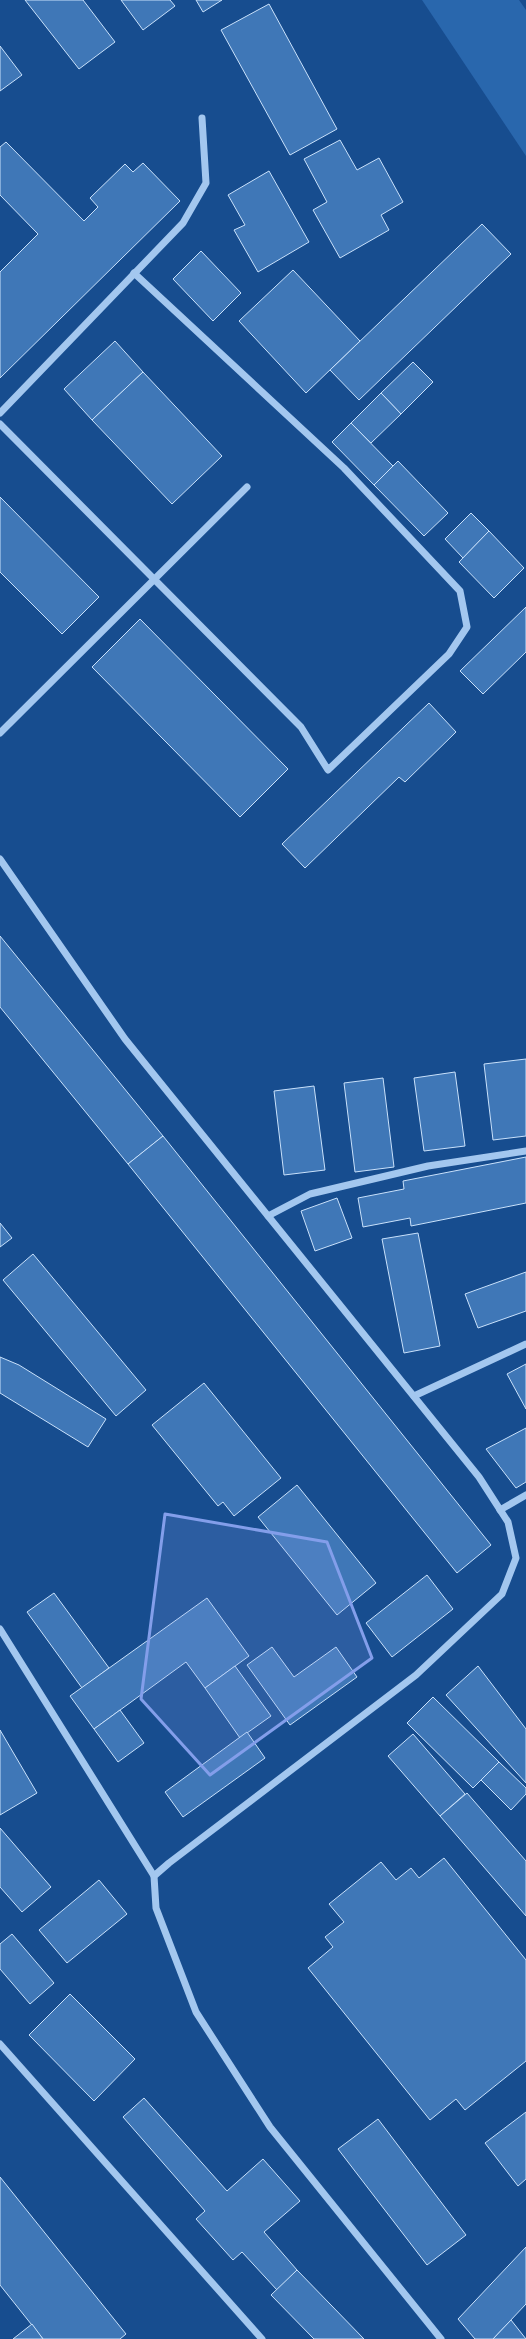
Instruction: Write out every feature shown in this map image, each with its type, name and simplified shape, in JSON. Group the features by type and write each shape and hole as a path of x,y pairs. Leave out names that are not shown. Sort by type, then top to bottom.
{"street":[{"path":"0,413 182,223 206,184 202,118"},
{"path":"0,424 301,727 328,770 449,654 467,627 460,591 344,468 134,273"},
{"path":"0,734 247,487"},
{"path":"0,859 125,1039 479,1477 508,1522 516,1558 502,1594 416,1675 154,1876"},
{"path":"268,1216 310,1194 428,1166 526,1151"},
{"path":"414,1396 526,1344"},
{"path":"500,1510 526,1495"},
{"path":"0,1629 154,1876 156,1908 196,2012 270,2127 441,2339"},
{"path":"0,2044 262,2339"}],"highlighted area":[{"path":"165,1514 327,1542 372,1658 210,1775 141,1699"}],"shaded area":[{"path":"422,0 519,0 526,10 526,156"}],"building":[{"path":"25,0 83,0 115,42 79,69"},
{"path":"121,0 170,0 175,6 143,30"},
{"path":"196,0 222,0 203,12"},
{"path":"269,4 337,129 290,155 221,30"},
{"path":"0,46 22,75 0,91"},
{"path":"340,140 357,170 379,158 403,202 381,215 389,230 340,258 313,210 327,202 304,159"},
{"path":"6,142 84,221 98,207 90,198 125,164 133,172 143,163 180,201 0,378 0,272 38,234 0,195 0,147"},
{"path":"269,171 309,242 258,272 234,230 245,225 228,195"},
{"path":"482,224 511,254 359,400 330,370"},
{"path":"201,251 241,293 213,321 173,279"},
{"path":"293,270 360,341 306,393 239,321"},
{"path":"115,341 143,372 92,420 64,389"},
{"path":"413,362 433,382 401,414 381,393"},
{"path":"143,372 222,456 172,504 92,420"},
{"path":"381,393 401,414 371,443 351,423"},
{"path":"351,423 393,466 374,485 332,442"},
{"path":"398,461 448,513 424,536 374,485"},
{"path":"0,497 99,597 62,634 0,572"},
{"path":"471,513 489,531 463,558 445,539"},
{"path":"489,531 524,568 494,598 459,562"},
{"path":"526,607 526,652 483,694 460,671"},
{"path":"140,619 288,769 240,817 92,667"},
{"path":"429,703 456,732 405,782 399,777 305,868 282,844"},
{"path":"0,936 163,1136 128,1164 0,1007"},
{"path":"526,1059 526,1136 493,1140 484,1064"},
{"path":"455,1072 465,1146 424,1151 414,1078"},
{"path":"383,1078 394,1167 355,1172 344,1083"},
{"path":"314,1086 325,1170 284,1175 274,1091"},
{"path":"163,1136 491,1545 457,1573 128,1164"},
{"path":"526,1157 526,1203 411,1226 410,1218 363,1227 358,1198 404,1189 403,1181"},
{"path":"337,1198 352,1238 315,1251 301,1211"},
{"path":"0,1223 12,1238 0,1247"},
{"path":"418,1233 440,1346 404,1353 382,1239"},
{"path":"33,1254 146,1390 116,1416 3,1280"},
{"path":"526,1272 526,1311 478,1328 465,1294"},
{"path":"0,1357 19,1365 106,1419 88,1447 0,1393"},
{"path":"526,1364 526,1409 507,1374"},
{"path":"204,1383 281,1478 234,1516 223,1502 218,1506 152,1425"},
{"path":"526,1428 526,1482 516,1488 486,1449"},
{"path":"297,1485 376,1583 337,1615 258,1517"},
{"path":"427,1575 453,1609 392,1657 366,1623"},
{"path":"54,1593 109,1668 82,1688 27,1612"},
{"path":"207,1598 249,1656 205,1688 186,1662 94,1729 70,1696"},
{"path":"272,1647 294,1677 336,1647 357,1677 290,1725 247,1665"},
{"path":"235,1666 271,1716 240,1738 205,1688"},
{"path":"478,1666 526,1729 526,1783 446,1695"},
{"path":"433,1697 499,1762 473,1788 407,1723"},
{"path":"120,1710 144,1743 118,1762 94,1729"},
{"path":"0,1730 37,1793 0,1815"},
{"path":"247,1732 265,1758 183,1817 165,1792"},
{"path":"413,1734 465,1794 440,1816 388,1756"},
{"path":"499,1762 526,1788 526,1794 511,1810 481,1780"},
{"path":"467,1793 526,1861 526,1916 440,1816"},
{"path":"0,1828 51,1887 22,1912 0,1887"},
{"path":"444,1858 526,1960 526,2061 465,2110 456,2099 430,2120 308,1968 333,1947 325,1937 344,1922 329,1904 381,1862 396,1880 411,1868 419,1878"},
{"path":"99,1880 127,1914 67,1963 39,1930"},
{"path":"12,1934 54,1983 30,2004 0,1969 0,1944"},
{"path":"70,1994 135,2059 94,2101 29,2035"},
{"path":"144,2098 227,2191 263,2159 300,2201 264,2232 297,2270 277,2290 242,2252 233,2260 196,2219 205,2211 123,2117"},
{"path":"526,2112 526,2179 518,2186 485,2143"},
{"path":"378,2119 466,2235 427,2265 338,2149"},
{"path":"0,2177 126,2334 120,2339 43,2339 0,2285"},
{"path":"526,2247 526,2304 493,2339 475,2339 458,2319"},
{"path":"297,2270 364,2339 314,2339 271,2295"},
{"path":"511,2320 526,2339 493,2339"},
{"path":"32,2324 43,2339 13,2339"}]}
